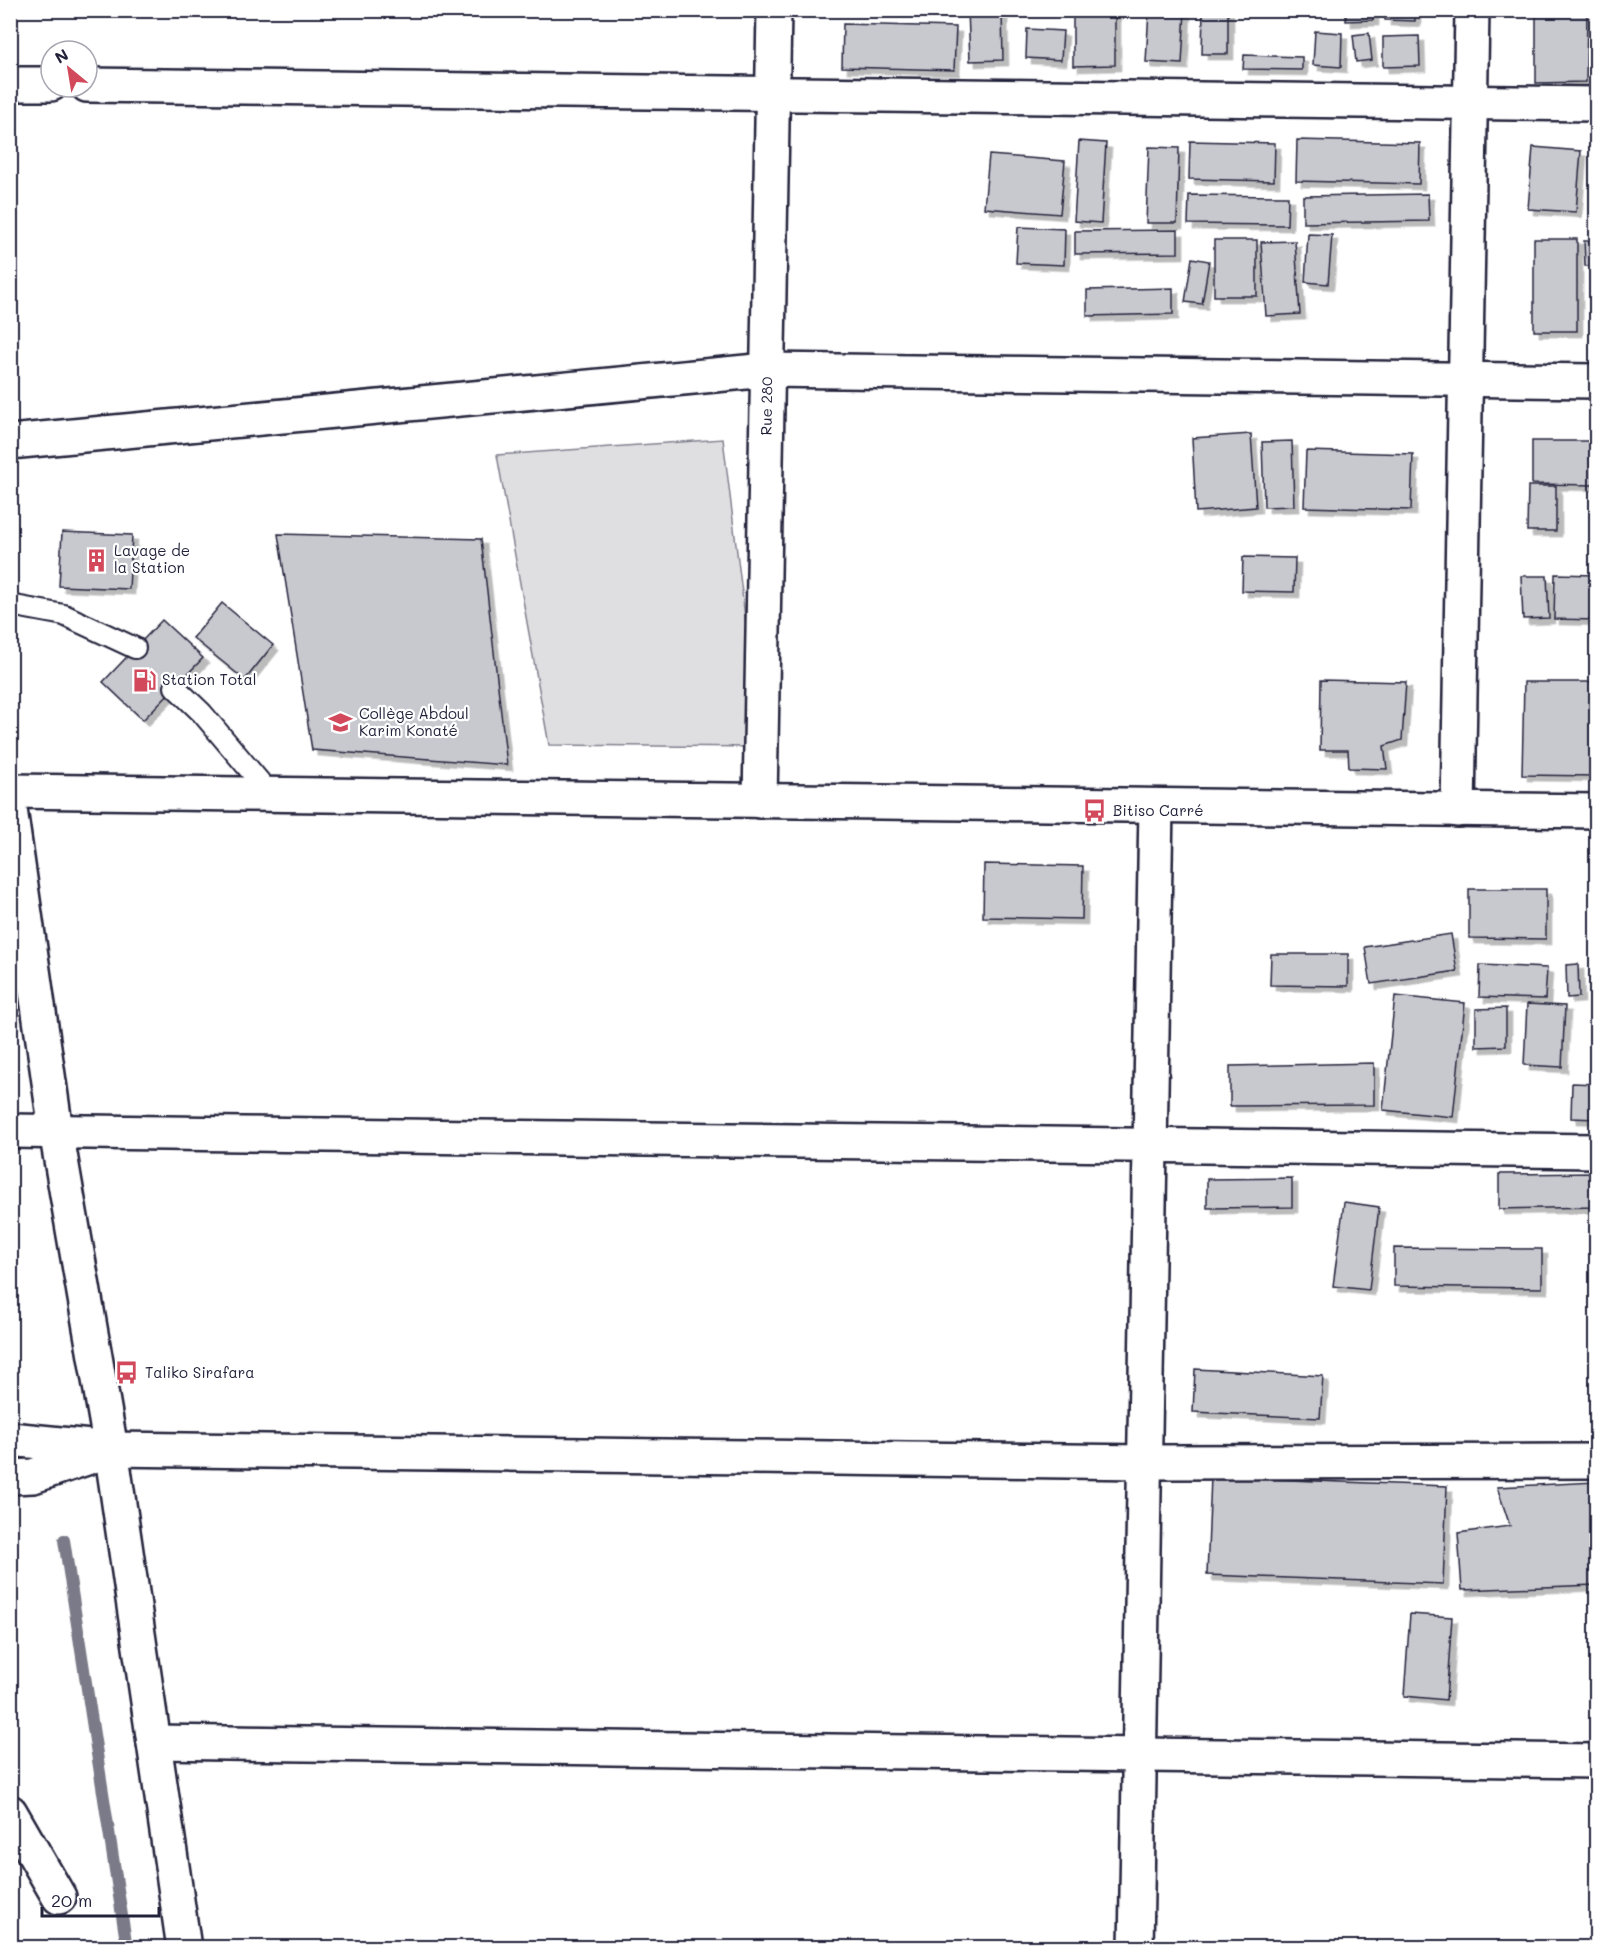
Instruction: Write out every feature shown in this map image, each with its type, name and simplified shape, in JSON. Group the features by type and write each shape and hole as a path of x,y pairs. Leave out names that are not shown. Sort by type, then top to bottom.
{"street":[{"name":"Rue 280","path":"760,801 774,10"},
{"path":"1458,810 1472,10"},
{"path":"10,84 39,84"},
{"path":"99,85 1596,104"},
{"path":"10,442 767,370 1596,381"},
{"path":"10,791 1596,812"},
{"path":"1136,1947 1156,806"},
{"path":"10,809 56,1131 111,1449 184,1947"},
{"path":"10,1131 1596,1151"},
{"path":"10,1439 111,1449 1145,1462 1596,1461"},
{"path":"10,1477 33,1476 111,1449"},
{"path":"154,1742 1596,1761"},
{"path":"10,1812 59,1897"}],"lane":[{"path":"10,605 64,615 135,648"},
{"path":"175,687 202,713 270,794"}],"shaded area":[{"path":"723,439 761,747 549,745 497,455"}],"building":[{"path":"968,10 1002,10 1003,60 970,61"},
{"path":"1073,10 1115,10 1115,65 1073,66"},
{"path":"1149,10 1185,10 1182,64 1146,62"},
{"path":"1203,10 1228,10 1228,54 1202,54"},
{"path":"1346,10 1373,10 1373,20 1346,21"},
{"path":"1385,10 1415,10 1415,21 1385,20"},
{"path":"1536,10 1587,10 1586,82 1536,83"},
{"path":"843,24 956,27 954,70 842,67"},
{"path":"1027,29 1063,31 1061,60 1026,58"},
{"path":"1315,31 1342,33 1341,67 1313,65"},
{"path":"1369,33 1372,60 1356,62 1353,35"},
{"path":"1419,36 1420,66 1383,67 1383,37"},
{"path":"1244,55 1302,57 1302,70 1243,69"},
{"path":"1297,140 1420,143 1419,184 1296,181"},
{"path":"1079,141 1106,143 1101,223 1074,221"},
{"path":"1190,141 1275,143 1274,181 1189,179"},
{"path":"1149,147 1179,148 1177,223 1146,223"},
{"path":"1533,147 1581,151 1576,212 1528,209"},
{"path":"989,155 1065,161 1060,214 984,208"},
{"path":"1428,194 1429,221 1303,223 1303,196"},
{"path":"1189,195 1288,196 1287,225 1188,224"},
{"path":"1018,227 1065,229 1064,265 1016,263"},
{"path":"1178,230 1178,253 1075,254 1075,231"},
{"path":"1308,234 1332,235 1328,284 1305,282"},
{"path":"1534,239 1577,239 1577,331 1534,331"},
{"path":"1214,240 1257,240 1257,296 1214,296"},
{"path":"1295,241 1300,314 1266,316 1261,242"},
{"path":"1584,241 1596,241 1596,266 1585,266"},
{"path":"1192,258 1209,261 1202,304 1185,302"},
{"path":"1173,288 1173,314 1087,316 1087,290"},
{"path":"1251,434 1256,507 1196,512 1192,438"},
{"path":"1292,441 1294,506 1264,507 1262,442"},
{"path":"1532,441 1596,441 1596,485 1532,484"},
{"path":"1306,451 1413,454 1411,510 1304,507"},
{"path":"1528,486 1556,486 1556,531 1527,531"},
{"name":"Lavage de la Station","path":"62,532 132,535 129,589 59,586"},
{"path":"278,534 481,539 507,765 312,750"},
{"path":"1243,557 1295,558 1294,592 1242,591"},
{"path":"1555,574 1596,575 1596,620 1554,619"},
{"path":"1521,576 1547,576 1549,618 1523,619"},
{"path":"222,603 273,645 245,680 193,638"},
{"path":"162,620 203,658 143,720 103,682"},
{"path":"1321,680 1406,682 1402,740 1384,746 1387,769 1349,768 1348,750 1320,750"},
{"path":"1524,682 1596,682 1596,776 1522,775"},
{"path":"984,864 1083,866 1082,919 983,917"},
{"path":"1469,889 1546,889 1546,939 1469,938"},
{"path":"1451,934 1457,971 1371,984 1365,947"},
{"path":"1271,954 1348,954 1348,986 1270,985"},
{"path":"1578,964 1579,997 1567,998 1566,965"},
{"path":"1592,964 1596,964 1596,999 1589,999"},
{"path":"1480,965 1547,968 1545,999 1479,997"},
{"path":"1395,996 1465,1003 1453,1117 1383,1110"},
{"path":"1527,1004 1565,1006 1562,1067 1524,1065"},
{"path":"1506,1008 1506,1046 1476,1047 1476,1009"},
{"path":"1374,1063 1374,1105 1230,1106 1230,1066"},
{"path":"1572,1083 1596,1084 1596,1119 1571,1118"},
{"path":"1596,1173 1596,1207 1499,1209 1499,1174"},
{"path":"1292,1178 1292,1207 1207,1208 1207,1179"},
{"path":"1344,1202 1379,1207 1369,1290 1333,1286"},
{"path":"1394,1248 1542,1249 1542,1288 1394,1286"},
{"path":"1195,1369 1323,1376 1320,1418 1193,1412"},
{"path":"1211,1477 1447,1486 1443,1584 1207,1575"},
{"path":"1596,1482 1596,1585 1462,1590 1458,1533 1510,1526 1497,1487"},
{"path":"1410,1614 1452,1617 1446,1700 1404,1696"}],"waterway":[{"path":"64,1540 127,1948"}],"place":[{"name":"Lavage de la Station","path":"96,560"},
{"name":"Station Total","path":"144,680"},
{"name":"Collège Abdoul Karim Konaté","path":"341,723"},
{"name":"Bitiso Carré","path":"1095,811"},
{"name":"Taliko Sirafara","path":"127,1373"}]}
